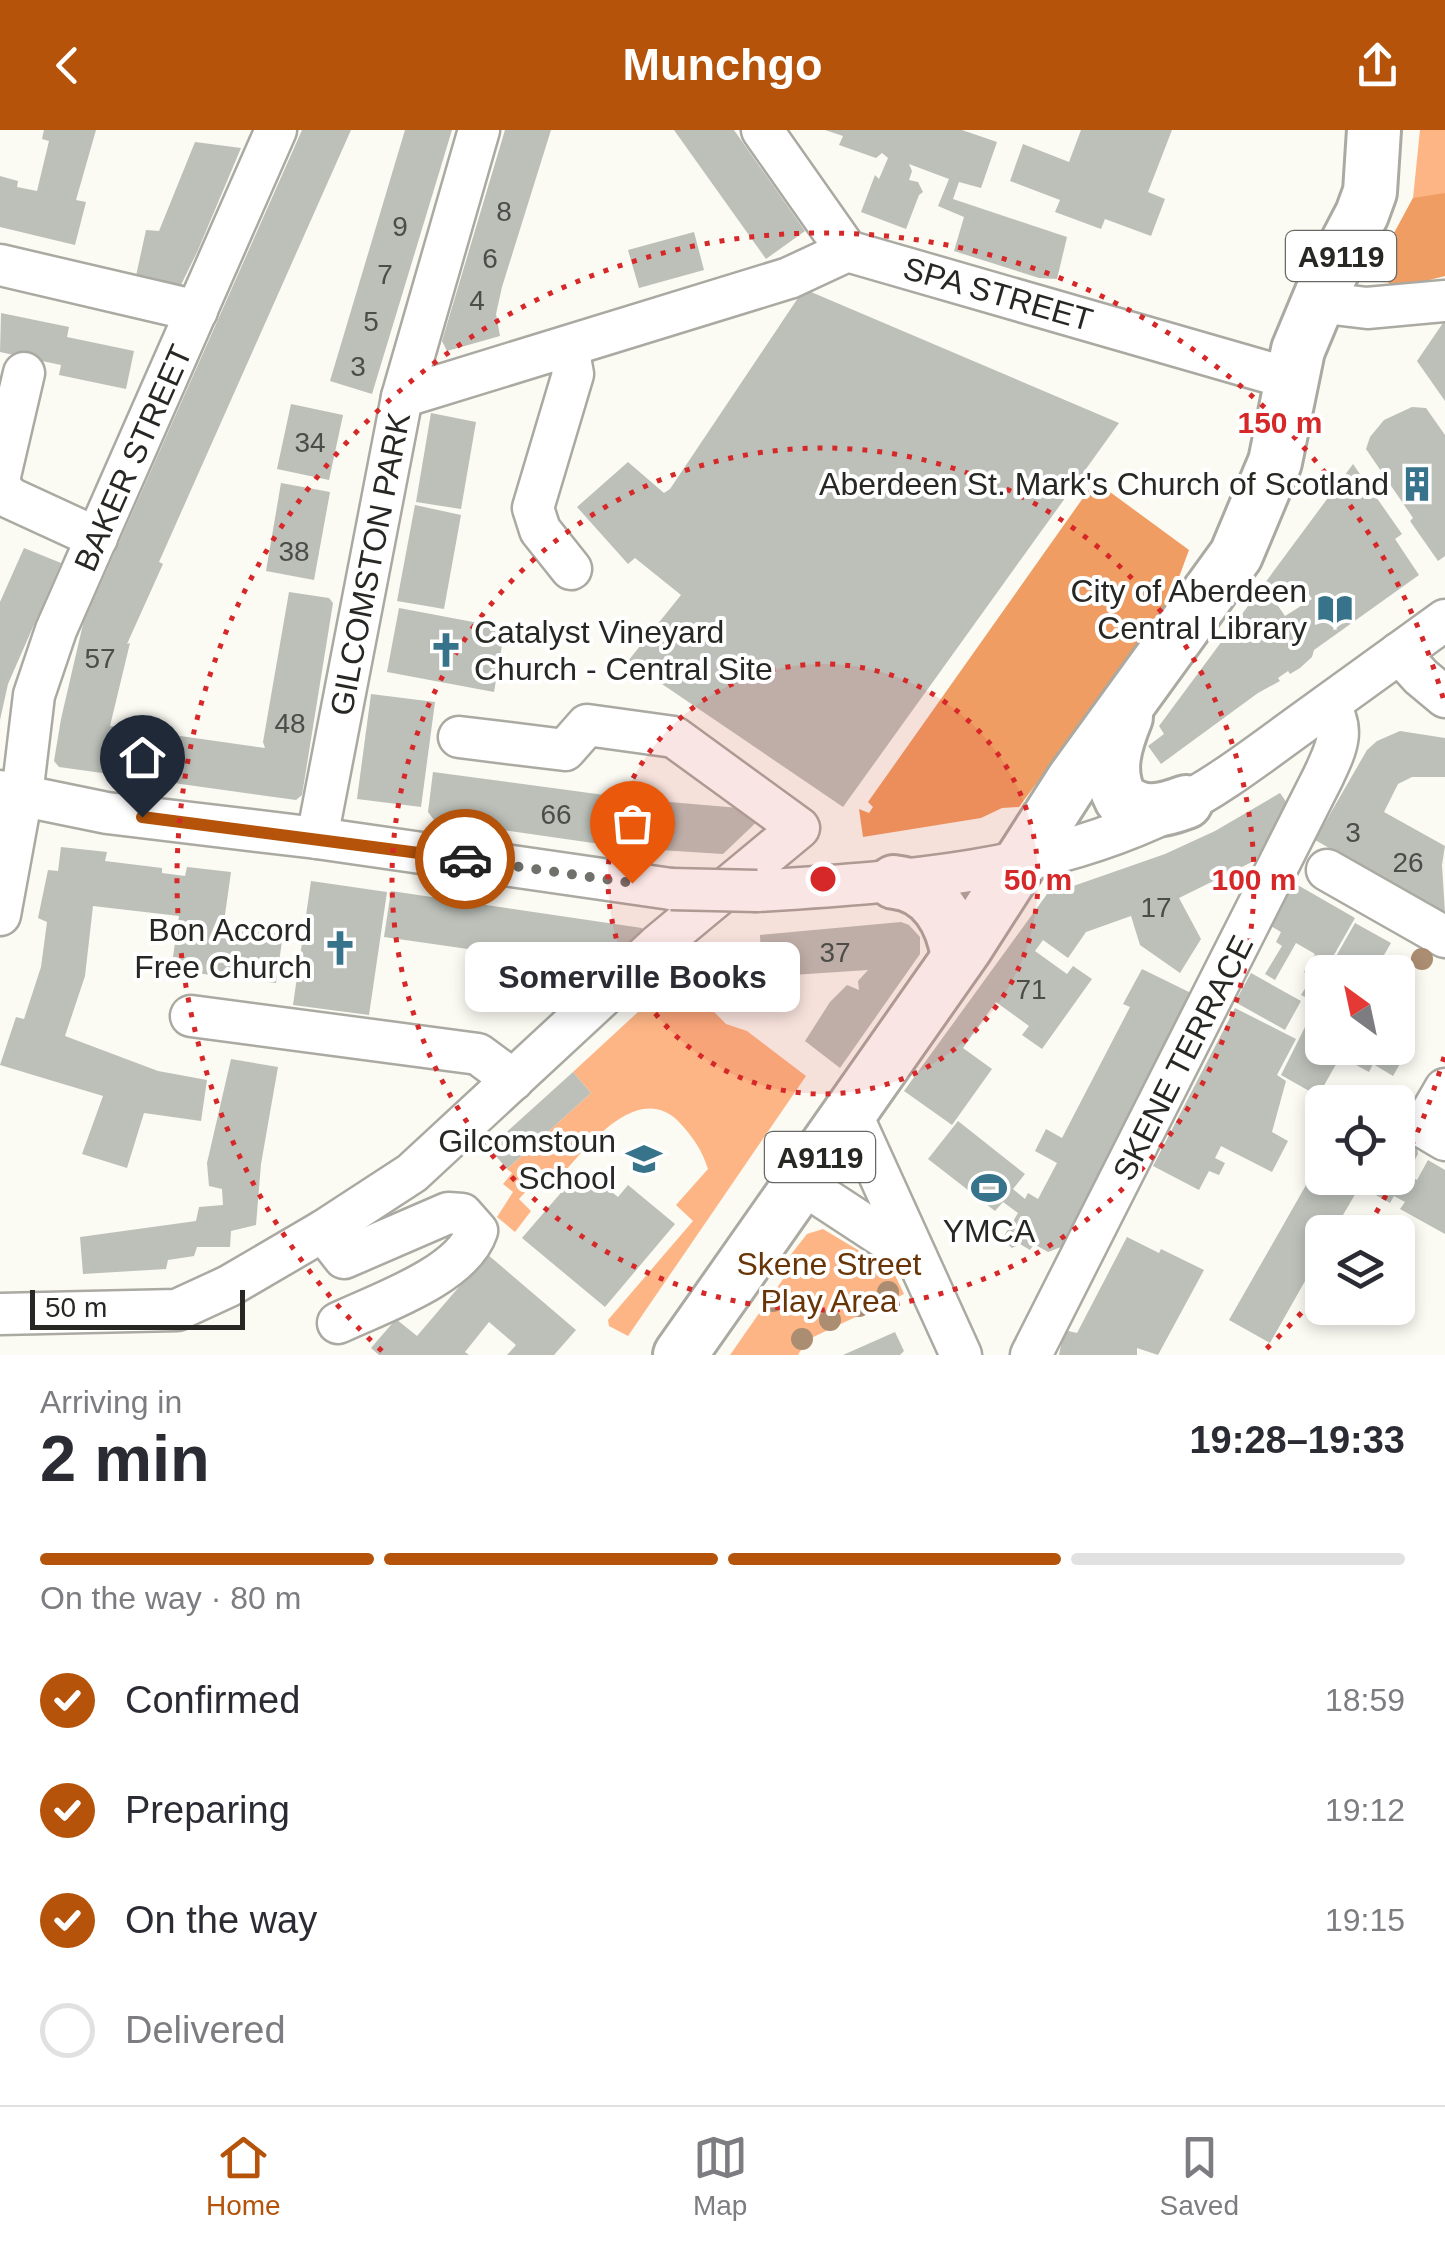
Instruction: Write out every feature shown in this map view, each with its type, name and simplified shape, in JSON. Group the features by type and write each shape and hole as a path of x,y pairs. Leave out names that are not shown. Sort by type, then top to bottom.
{"main road":[{"name":"A9119","path":"680,1355 958,958 1073,780 1236,555 1275,462 1298,350 1370,192 1374,130"},
{"path":"1140,688 1114,750 1117,792 1126,804 1145,811 1164,810 1186,802"},
{"path":"894,882 914,886 934,902 952,932 958,958"}],"street":[{"name":"BAKER STREET","path":"0,915 11,793 34,696 56,630 276,130"},
{"path":"402,397 479,130"},
{"path":"762,130 847,251"},
{"name":"GILCOMSTON PARK","path":"318,838 402,397 789,278 847,251"},
{"name":"SPA STREET","path":"847,251 1291,379"},
{"path":"0,265 197,311"},
{"path":"1317,302 1367,308 1445,301"},
{"path":"568,347 573,374 532,508 540,530 571,568"},
{"path":"0,476 24,373"},
{"path":"0,487 10,498 97,538"},
{"path":"11,793 107,813 318,838 671,889 757,892 894,882 1021,862 1119,832 1186,802 1445,620"},
{"path":"1400,652 1420,677 1445,697"},
{"name":"SKENE TERRACE","path":"1031,1355 1324,778 1340,732 1328,704"},
{"path":"0,1314 177,1310 230,1286 322,1231 412,1172 658,945 799,828 674,736 586,725 565,750 459,737"},
{"path":"1326,870 1445,937"},
{"path":"191,1016 478,1054 513,1080"},
{"path":"1445,1089 1422,1127 1445,1140"},
{"path":"850,1113 962,1355"},
{"path":"801,1184 917,1259"},
{"path":"322,1231 344,1258 448,1213 462,1214 476,1231 474,1240 431,1279 338,1323"}],"green space":[{"path":"1420,130 1445,130 1445,276 1392,289 1378,263 1413,198"},
{"path":"678,975 726,1024 747,1031 806,1076 628,1336 609,1326 608,1320 693,1221 676,1205 708,1169 679,1122 662,1111 645,1109 628,1114 594,1139 555,1183 542,1174 519,1199 531,1211 515,1232 497,1217 513,1192 503,1184 512,1173 507,1169 591,1093 573,1072"},
{"name":"Skene Street Play Area","path":"823,1229 893,1271 904,1294 807,1340 798,1355 730,1355 788,1272 785,1262 807,1234"}],"shaded area":[{"path":"1445,193 1445,276 1392,289 1378,263 1413,198"},
{"path":"1095,481 1189,550 1168,607 1019,807 1002,808 981,818 863,837 859,809 869,813 873,807 868,802"}],"building":[{"path":"44,130 96,130 76,200 86,202 75,245 0,227 0,176 18,181 17,187 37,191 49,141 42,139"},
{"path":"302,130 351,130 159,562 163,564 127,644 130,643 110,726 265,748 289,592 329,598 333,603 302,795 296,800 59,767 54,761 61,719 83,624"},
{"path":"405,130 452,130 372,394 330,381"},
{"path":"505,130 551,130 502,287 496,314 500,336 447,351 442,341"},
{"path":"674,130 734,130 805,231 766,259"},
{"path":"825,130 962,130 997,142 981,188 959,182 953,199 1067,237 1057,279 1039,278 954,251 964,217 938,206 949,179 909,164 909,180 918,182 923,192 906,229 861,212 875,175 879,179 888,158 882,153 876,158 839,145 843,136"},
{"path":"1081,130 1172,130 1148,192 1165,199 1151,236 1105,219 1101,229 1055,212 1060,200 1010,181 1023,144 1069,162"},
{"path":"195,142 241,148 181,285 136,276 146,230 159,231"},
{"path":"694,232 704,270 639,288 628,250"},
{"path":"804,289 1119,423 843,807 628,661 681,595 635,558 628,564 577,507 628,462 664,493 670,489"},
{"path":"1,313 69,327 67,337 134,351 126,389 59,375 61,365 0,352"},
{"path":"1445,320 1445,401 1417,361"},
{"path":"291,404 343,415 329,480 277,469"},
{"name":"Aberdeen St. Mark's Church of Scotland","path":"1412,407 1426,408 1445,435 1445,556 1438,561 1366,449 1384,420"},
{"path":"431,413 476,422 461,509 416,502"},
{"name":"City of Aberdeen Central Library","path":"1353,464 1402,534 1395,539 1419,575 1314,650 1300,668 1290,674 1288,671 1278,678 1280,681 1161,764 1148,746 1164,734 1159,726","holes":["1302,584 1312,599 1285,616 1276,603"]},
{"path":"281,483 330,492 314,580 266,571"},
{"path":"415,505 461,515 444,609 397,601"},
{"path":"24,548 61,563 8,684 0,720 0,602"},
{"name":"Catalyst Vineyard Church - Central Site","path":"399,608 505,628 494,692 387,672"},
{"path":"371,694 435,702 421,807 357,799"},
{"path":"1400,731 1445,738 1445,777 1412,777 1398,784 1384,812 1445,846 1445,913 1315,840 1367,750"},
{"path":"433,772 766,813 723,854 628,848 434,820 428,812"},
{"path":"1280,793 1287,803 1256,860 1179,898 1201,939 1180,973 1140,945 1131,916 1086,932 1068,958 1043,940 1035,951 1067,974 1073,966 1092,979 1042,1049 1022,1035 1029,1026 996,1002 963,1048 992,1069 952,1125 904,1091 1050,890 1059,891 1165,854 1215,831"},
{"path":"61,847 107,852 105,861 162,868 162,873 185,876 187,867 231,872 223,929 283,934 276,983 171,970 179,916 93,906 85,976 65,1036 158,1071 207,1080 201,1121 144,1113 127,1168 82,1154 103,1096 0,1065 16,1017 24,1019 41,967 47,922 38,918 48,870 58,871"},
{"path":"1289,880 1355,918 1334,955 1314,955 1296,943 1275,980 1265,974 1282,946 1276,942 1281,932 1266,923"},
{"name":"Bon Accord Free Church","path":"311,881 387,892 369,1015 293,1005"},
{"path":"391,891 642,928 643,934 608,969 384,937"},
{"path":"901,922 920,937 920,954 840,1068 805,1041 830,1002 847,985 859,990 858,981 868,970 762,977 760,935"},
{"path":"1355,923 1391,943 1384,955 1337,955"},
{"path":"1142,969 1191,993 1061,1247 1048,1252 1034,1244 1030,1250 1020,1244 1012,1248 1004,1236 1018,1213 1003,1202 995,1211 928,1159 958,1121 1025,1174 1013,1189 1025,1199 1028,1193 1038,1199 1057,1163 1035,1151 1046,1129 1062,1138 1130,1007 1123,1004"},
{"path":"1251,973 1301,1001 1285,1030 1235,1002"},
{"path":"1235,1008 1296,1039 1277,1075 1286,1081 1272,1132 1288,1141 1272,1172 1221,1146 1215,1158 1225,1163 1219,1175 1209,1171 1199,1190 1153,1166"},
{"path":"1305,1027 1305,1065 1336,1065 1324,1085 1305,1085 1305,1089 1281,1075"},
{"path":"231,1059 278,1067 261,1164 256,1225 231,1231 230,1247 197,1247 194,1256 168,1260 166,1269 83,1274 80,1237 196,1221 199,1207 223,1205 222,1189 209,1186 207,1163"},
{"path":"1375,1065 1399,1065 1393,1076"},
{"path":"573,1072 591,1093 507,1169 489,1148"},
{"path":"1428,1160 1445,1170 1445,1234 1400,1209 1405,1202 1394,1196 1390,1203 1376,1195 1415,1195 1415,1179"},
{"path":"594,1178 618,1197 628,1185 675,1224 605,1307 522,1238 571,1181 583,1191"},
{"path":"1305,1187 1305,1195 1355,1195 1343,1215 1305,1215 1305,1281 1270,1343 1229,1320"},
{"path":"1127,1237 1204,1270 1158,1355 1137,1348 1137,1355 1059,1355 1064,1330 1077,1333"},
{"path":"487,1254 576,1330 554,1355 507,1355 516,1345 489,1322 465,1352 469,1355 379,1355 371,1348 396,1319 417,1336"},
{"path":"895,1332 904,1351 900,1355 843,1355"}],"way so far":[{"path":"465,859 632,883"}],"place":[{"name":"Aberdeen St. Mark's Church of Scotland","path":"1417,484"},
{"name":"City of Aberdeen Central Library","path":"1335,609"},
{"name":"Catalyst Vineyard Church - Central Site","path":"446,650"},
{"name":"Somerville Books","path":"632,883"},
{"name":"Bon Accord Free Church","path":"340,948"},
{"name":"Gilcomstoun School","path":"644,1159"},
{"name":"YMCA","path":"989,1188"}],"route":[{"path":"142,817 465,859"}]}
